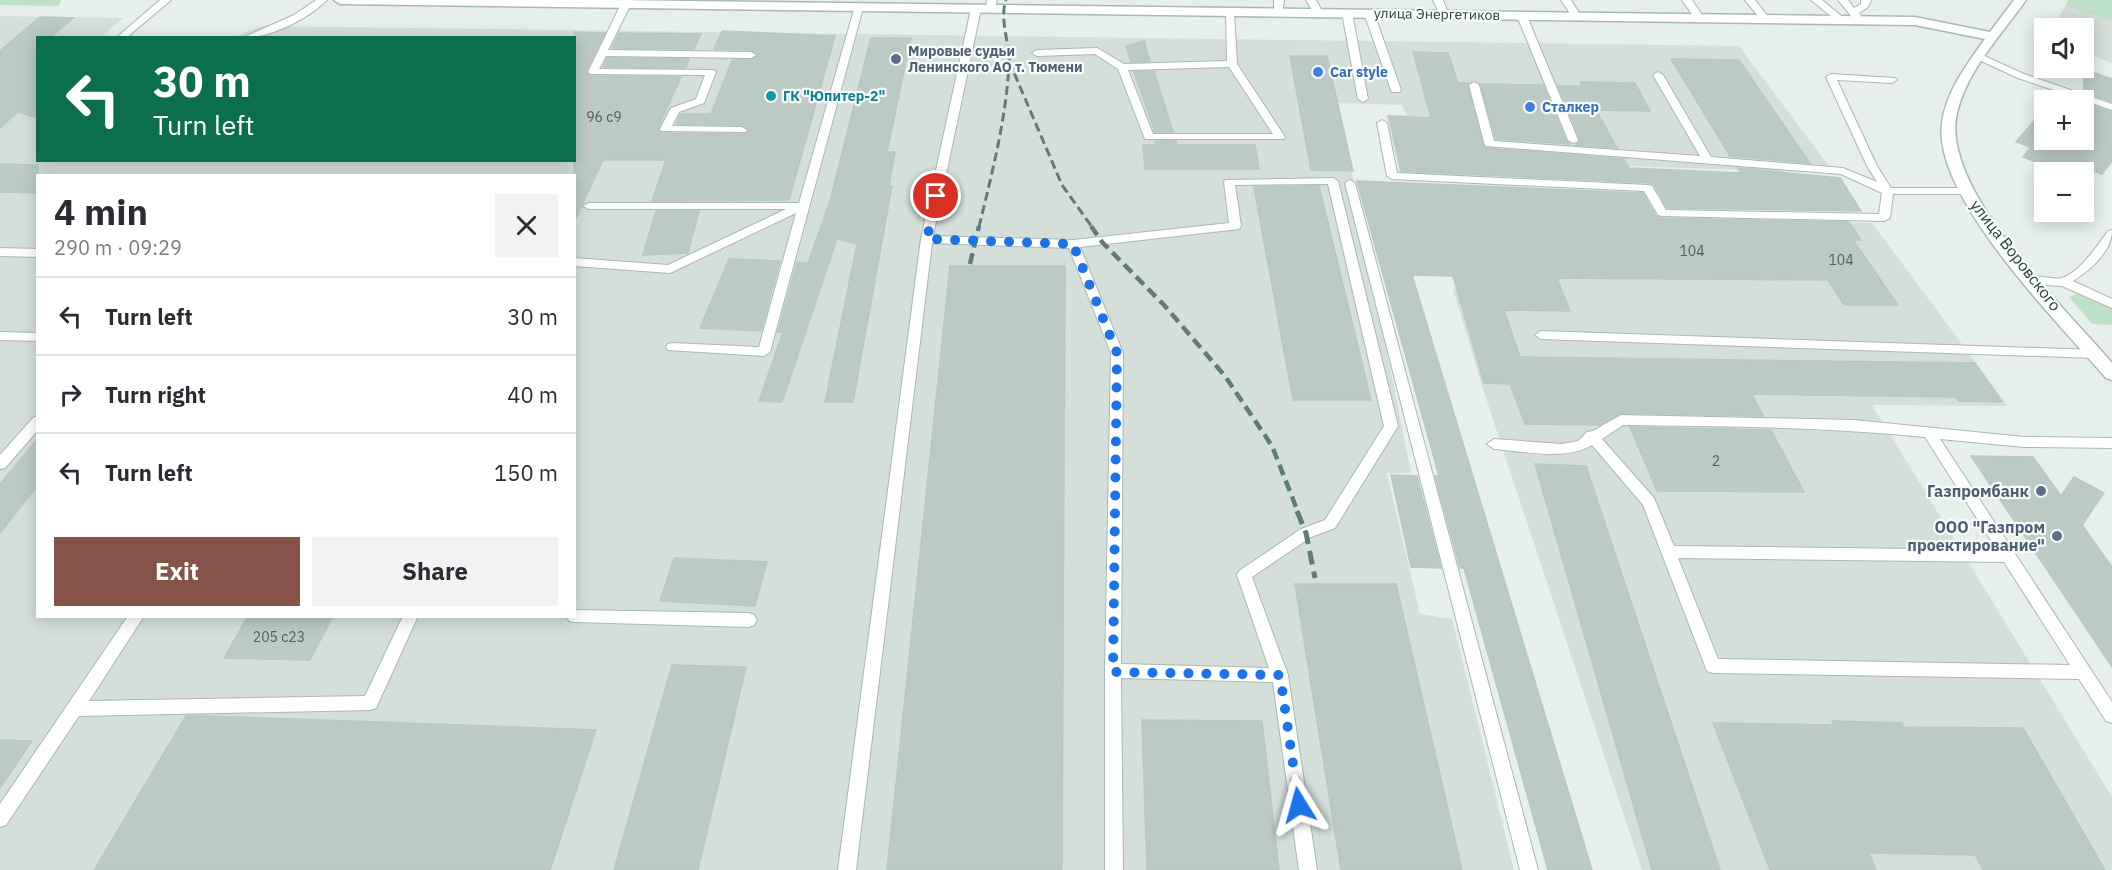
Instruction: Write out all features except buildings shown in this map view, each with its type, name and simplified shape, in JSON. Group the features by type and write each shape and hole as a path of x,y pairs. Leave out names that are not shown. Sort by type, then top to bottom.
{"street":[{"name":"улица Энергетиков","path":"340,0 751,3 858,8 917,4 976,9 992,5 1229,12 1279,6 1317,13 1841,20 1856,17 1915,21 1993,37"},
{"name":"улица Воровского","path":"2020,0 1958,92 1948,124 1952,158 1966,191 1996,235 2112,374"}],"lane":[{"path":"122,36 166,0"},
{"path":"251,36 297,17 322,0"},
{"path":"1311,0 1317,13"},
{"path":"1438,0 1444,15"},
{"path":"1566,0 1576,16"},
{"path":"1687,0 1699,18"},
{"path":"1750,0 1765,19"},
{"path":"1816,0 1841,20"},
{"path":"1843,0 1856,17 1866,0"},
{"path":"627,2 593,72 711,72 700,101 675,110 665,129 742,130"},
{"path":"672,347 764,352 858,8"},
{"path":"847,870 927,239 976,9"},
{"path":"1122,67 1149,137 1280,137 1232,64 1229,12"},
{"path":"1347,13 1363,99"},
{"path":"1369,13 1396,90"},
{"path":"1522,16 1573,140"},
{"path":"1037,53 1097,51 1122,67 1232,64"},
{"path":"601,53 751,55"},
{"path":"1980,57 2022,76 2112,107"},
{"path":"1658,75 1707,160"},
{"path":"1383,123 1392,176 1648,188 1662,213 1884,218 1888,191 1872,166 1831,77 1892,80"},
{"path":"1474,86 1489,144 1843,171 1888,191 1966,191"},
{"path":"927,239 1073,244 1235,226 1229,182 1333,181 1391,426 1330,524 1306,533 1244,575 1280,675 1308,870"},
{"path":"1350,183 1529,870"},
{"path":"589,206 802,207"},
{"path":"576,262 670,269 802,207"},
{"path":"2064,282 2086,267 2112,234"},
{"path":"1073,244 1117,353 1113,672 1114,870"},
{"path":"0,252 36,253"},
{"path":"2032,280 2064,282 2112,304"},
{"path":"1541,335 2096,354"},
{"path":"0,336 36,337"},
{"path":"1494,444 1563,448 1581,446 1592,436 1621,420 1790,422 1854,425 2024,442 2112,443"},
{"path":"0,464 36,423"},
{"path":"1930,434 2112,716"},
{"path":"1592,436 1649,502 1713,666 2083,672"},
{"path":"1668,552 2010,556"},
{"path":"576,616 749,620"},
{"path":"0,819 136,618"},
{"path":"75,709 370,703 410,618"},
{"path":"1113,672 1280,675"}],"shaded area":[{"path":"2065,6 2112,21 2112,63 2094,57 2094,18 2058,18"},
{"path":"0,16 123,18 102,36 36,36 36,162 576,162 576,36 237,36 262,26 1739,46 1834,173 1564,164 1566,178 1400,174 1386,115 1406,115 1402,105 1338,103 1411,473 1387,473 1420,614 1452,619 1514,870 0,870"},
{"path":"1463,223 1872,223 2008,406 1872,405 2112,797 2112,870 1642,870 1482,386 1453,289 1548,290"}],"green space":[{"path":"0,0 61,0 59,6 0,5"},
{"path":"2068,0 2112,0 2112,21 2065,6"},
{"path":"2077,294 2112,309 2112,325 2092,324 2069,297"}],"railway":[{"path":"1006,0 1004,24 1009,61"},
{"path":"979,227 998,146 1005,106 1009,61"},
{"path":"1009,61 1062,185 1092,227"},
{"path":"970,264 979,226"},
{"path":"1091,226 1102,242 1164,305 1225,376 1272,446 1298,512"},
{"path":"1297,511 1306,533 1315,578"}],"place":[{"name":"Мировые судьи Ленинского АО т. Тюмени","path":"896,59"},
{"name":"Car style","path":"1318,72"},
{"name":"ГК \"Юпитер-2\"","path":"771,96"},
{"name":"Сталкер","path":"1530,107"},
{"name":"Газпромбанк","path":"2041,491"},
{"name":"ООО \"Газпром проектирование\"","path":"2057,536"}],"route":[{"path":"936,196 927,239 1073,244 1117,353 1113,672 1280,675 1299,805"}]}
